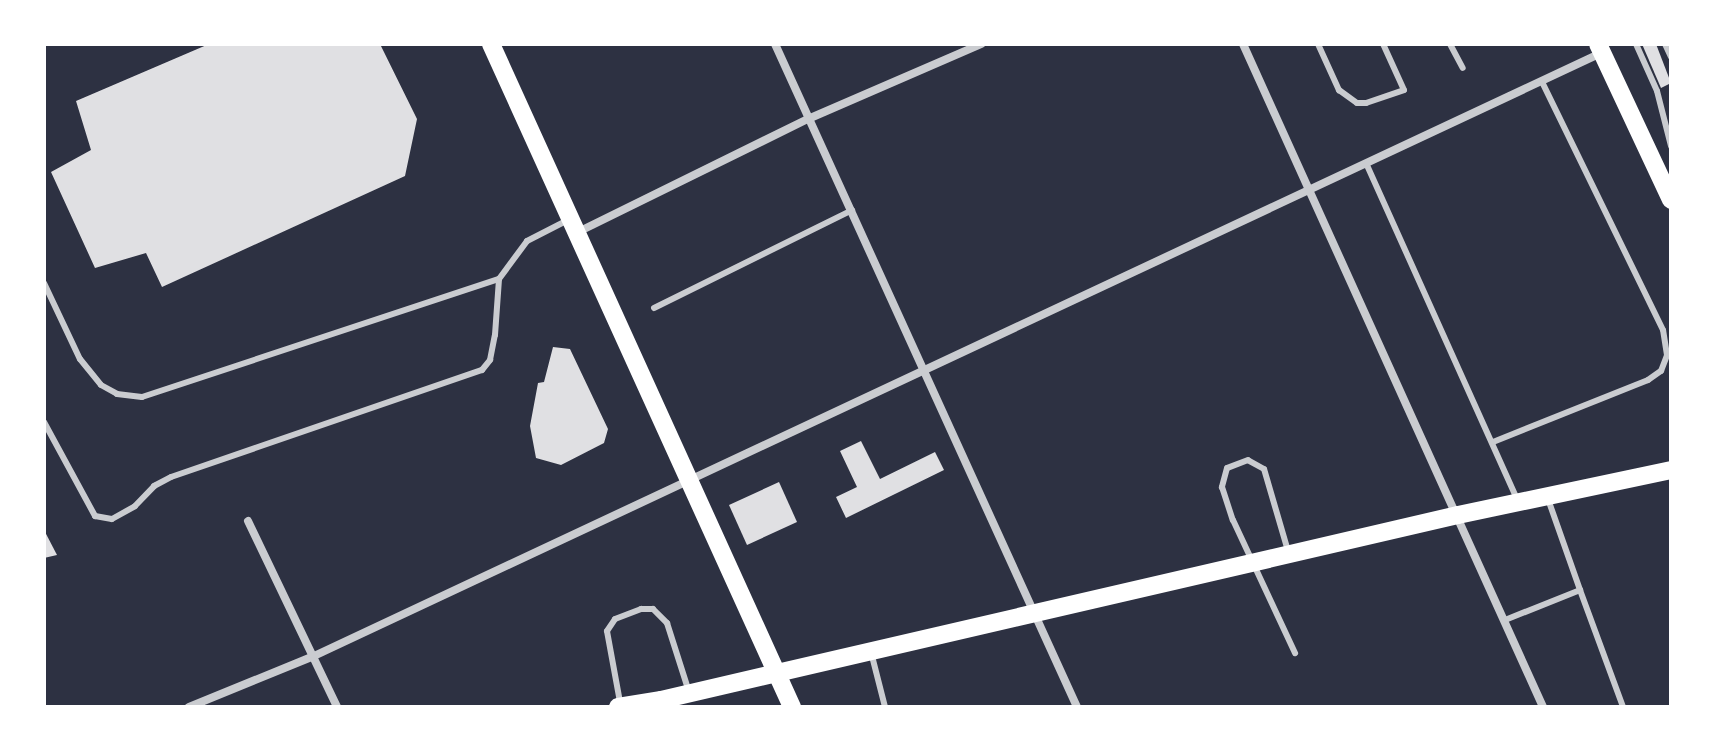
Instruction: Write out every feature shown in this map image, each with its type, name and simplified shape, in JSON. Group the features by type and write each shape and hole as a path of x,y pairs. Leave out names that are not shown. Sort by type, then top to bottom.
{"main road":[{"path":"491,44 792,707"},
{"path":"1600,48 1671,200"},
{"path":"619,707 662,704 689,693 775,672 1037,615 1458,515 1671,470"}],"street":[{"path":"775,44 926,369 1077,707"},
{"path":"574,225 981,44"},
{"path":"1243,44 1543,707"},
{"path":"189,707 314,656 1542,82 1600,48"},
{"path":"248,521 337,707"}],"lane":[{"path":"1318,44 1339,90 1357,103 1366,103 1404,90 1383,44"},
{"path":"1450,44 1463,68"},
{"path":"1636,44 1657,91 1671,146"},
{"path":"1665,44 1671,57"},
{"path":"1493,442 1648,380 1661,371 1667,355 1663,330 1542,82"},
{"path":"1366,163 1519,502"},
{"path":"654,308 852,210"},
{"path":"44,422 95,516 112,519 135,506 154,486 171,477 482,370 490,360 495,335 499,279 527,241 574,225"},
{"path":"44,283 80,359 101,385 117,394 142,397 499,279"},
{"path":"1289,555 1264,469 1255,461 1241,460 1227,468 1222,487 1252,564 1295,653"},
{"path":"1547,497 1623,707"},
{"path":"1505,620 1580,590"},
{"path":"619,707 607,631 615,619 641,609 653,609 667,623 689,693"},
{"path":"871,652 885,707"}],"building":[{"path":"209,44 380,44 417,119 405,176 162,287 146,253 95,268 51,172 91,150 76,101"},
{"path":"1642,44 1656,44 1671,83 1661,88"},
{"path":"553,347 570,349 608,429 604,443 561,465 536,458 530,426 538,383 544,382"},
{"path":"861,441 880,479 935,452 944,470 846,518 836,497 857,487 840,451"},
{"path":"779,482 797,522 747,545 729,505"},
{"path":"44,530 57,555 44,558"}]}
